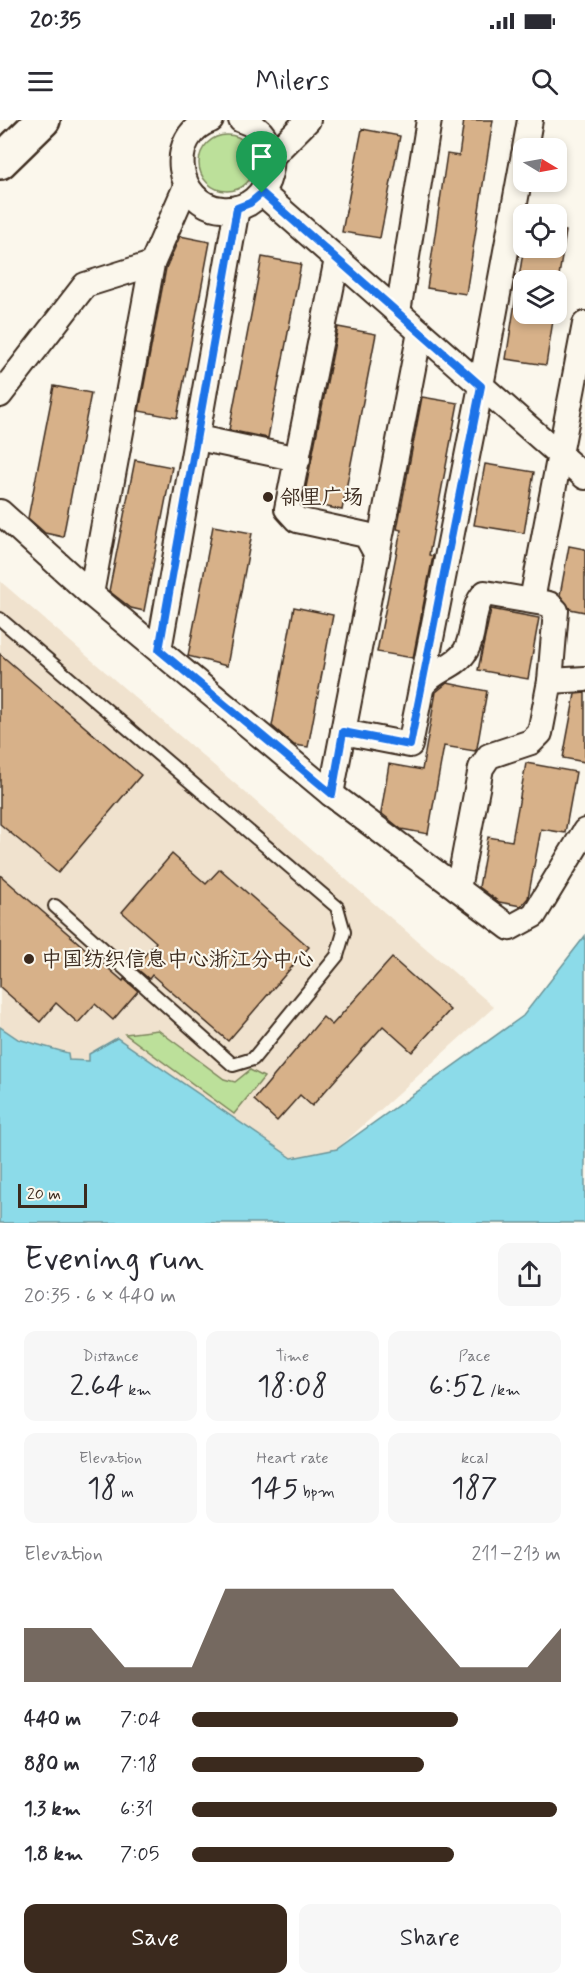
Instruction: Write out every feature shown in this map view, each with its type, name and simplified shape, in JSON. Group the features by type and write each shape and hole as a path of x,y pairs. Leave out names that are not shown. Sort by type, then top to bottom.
{"main road":[{"path":"0,162 43,120"}],"street":[{"path":"196,124 185,143 181,157 181,172 186,186 207,206 222,209 237,208 250,203 262,193 269,182 272,156 268,142 259,130 242,120"},
{"path":"272,156 308,120"},
{"path":"398,312 429,120"},
{"path":"527,138 530,120"},
{"path":"91,594 152,264 186,186"},
{"path":"343,732 410,745 517,192"},
{"path":"262,193 585,477"},
{"path":"159,650 237,208"},
{"path":"337,259 287,509 297,520 366,535 377,555"},
{"path":"0,395 85,285 152,264"},
{"path":"532,600 585,324"},
{"path":"332,794 420,332"},
{"path":"198,438 298,459"},
{"path":"0,512 91,594 332,794 510,928 534,915 585,831"},
{"path":"423,685 429,676 459,659 467,649 477,601 485,593 549,604 556,611 550,681 540,733 531,741 489,756 481,768 458,890"},
{"path":"550,681 585,679"}],"lane":[{"path":"0,619 337,908 344,932 337,956 254,1059 233,1065 55,906"}],"shaded area":[{"path":"0,581 494,1007 337,1149 292,1158 117,1038 90,1054 89,1061 69,1060 68,1053 18,1039 0,1027"}],"green space":[{"path":"227,135 238,137 247,143 253,152 255,163 253,174 247,183 238,189 227,191 216,189 207,183 201,174 199,163 201,152 207,143 216,137"},
{"path":"158,1030 224,1079 235,1082 250,1070 264,1077 234,1114 125,1034"}],"water":[{"path":"585,936 585,1223 0,1223 0,1027 18,1039 68,1053 69,1060 89,1061 89,1054 117,1038 292,1158 337,1149 523,1016"}],"building":[{"path":"464,120 493,120 466,294 427,288 447,154 459,156"},
{"path":"362,129 400,136 380,238 342,232"},
{"path":"180,236 210,242 177,418 139,411 166,268"},
{"path":"262,257 301,264 268,438 229,430"},
{"path":"522,258 562,258 560,270 520,270"},
{"path":"513,315 513,324 552,324 546,365 506,359"},
{"path":"338,327 376,334 342,510 303,502"},
{"path":"54,386 91,393 63,537 45,533 28,518"},
{"path":"422,397 458,403 429,555 433,556 413,658 377,652 401,530 397,529"},
{"path":"135,460 172,467 144,611 131,608 109,591"},
{"path":"485,464 534,472 524,533 474,525"},
{"path":"213,526 252,533 227,666 188,656"},
{"path":"569,546 585,549 585,612 570,609 560,595"},
{"path":"294,607 333,615 308,747 294,745 272,726"},
{"path":"491,609 539,618 528,679 478,670"},
{"path":"0,654 141,775 58,873 0,824"},
{"path":"447,683 487,691 477,748 475,751 444,746 428,834 401,829 381,813 389,764 422,770 436,692"},
{"path":"585,693 585,762 563,758 575,694"},
{"path":"526,763 576,772 565,833 541,829 528,898 521,906 499,902 479,887 488,837 512,841"},
{"path":"172,854 206,884 220,869 309,947 228,1041 152,975 149,979 135,967 156,942 122,912"},
{"path":"0,875 123,981 124,979 138,991 113,1020 95,1004 78,1023 56,1003 40,1022 0,987"},
{"path":"392,958 450,1010 412,1052 383,1026 312,1106 300,1095 277,1121 254,1100 323,1017 332,1025"}],"place":[{"name":"邻里广场","path":"268,497"},
{"name":"中国纺织信息中心浙江分中心","path":"29,959"}],"route":[{"path":"262,193 481,386 410,745 343,732 332,794 159,650 237,208 250,203 262,193"}]}
